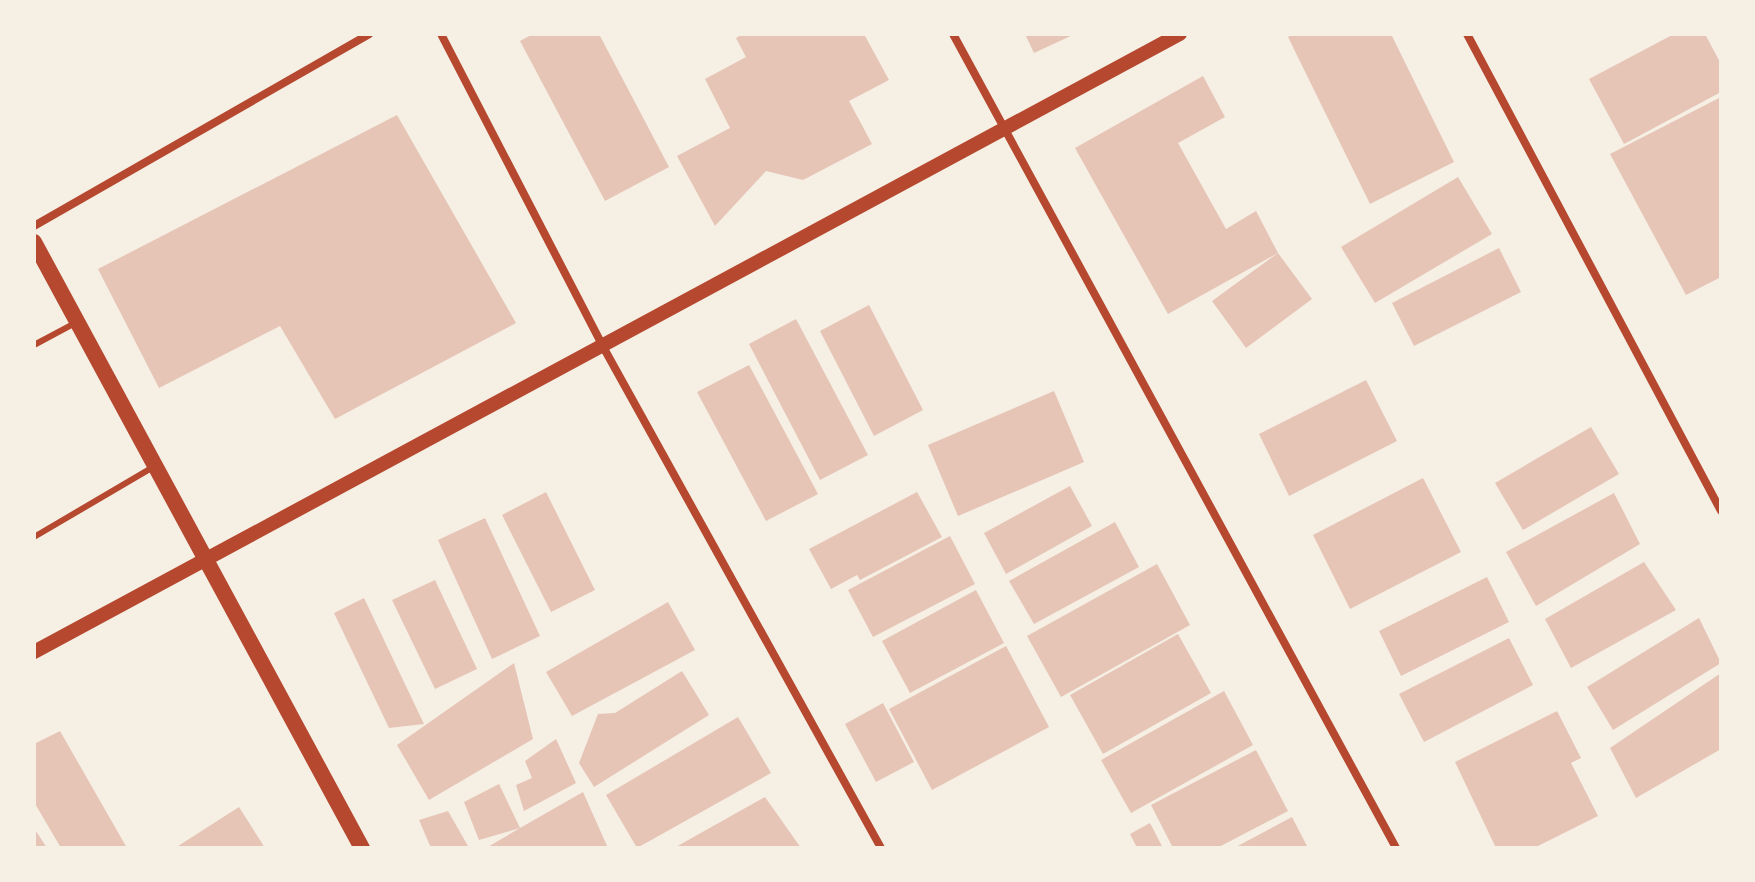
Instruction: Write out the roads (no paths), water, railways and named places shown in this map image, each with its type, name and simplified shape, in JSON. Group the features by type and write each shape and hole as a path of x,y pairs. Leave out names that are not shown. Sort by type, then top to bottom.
{"main road":[{"path":"34,242 362,848"}],"street":[{"path":"34,226 369,34"},
{"path":"441,34 601,343 881,848"},
{"path":"953,34 1396,848"},
{"path":"34,652 1003,125 1180,34"},
{"path":"1467,34 1721,511"}],"lane":[{"path":"34,345 78,321"},
{"path":"34,537 155,466"}]}
